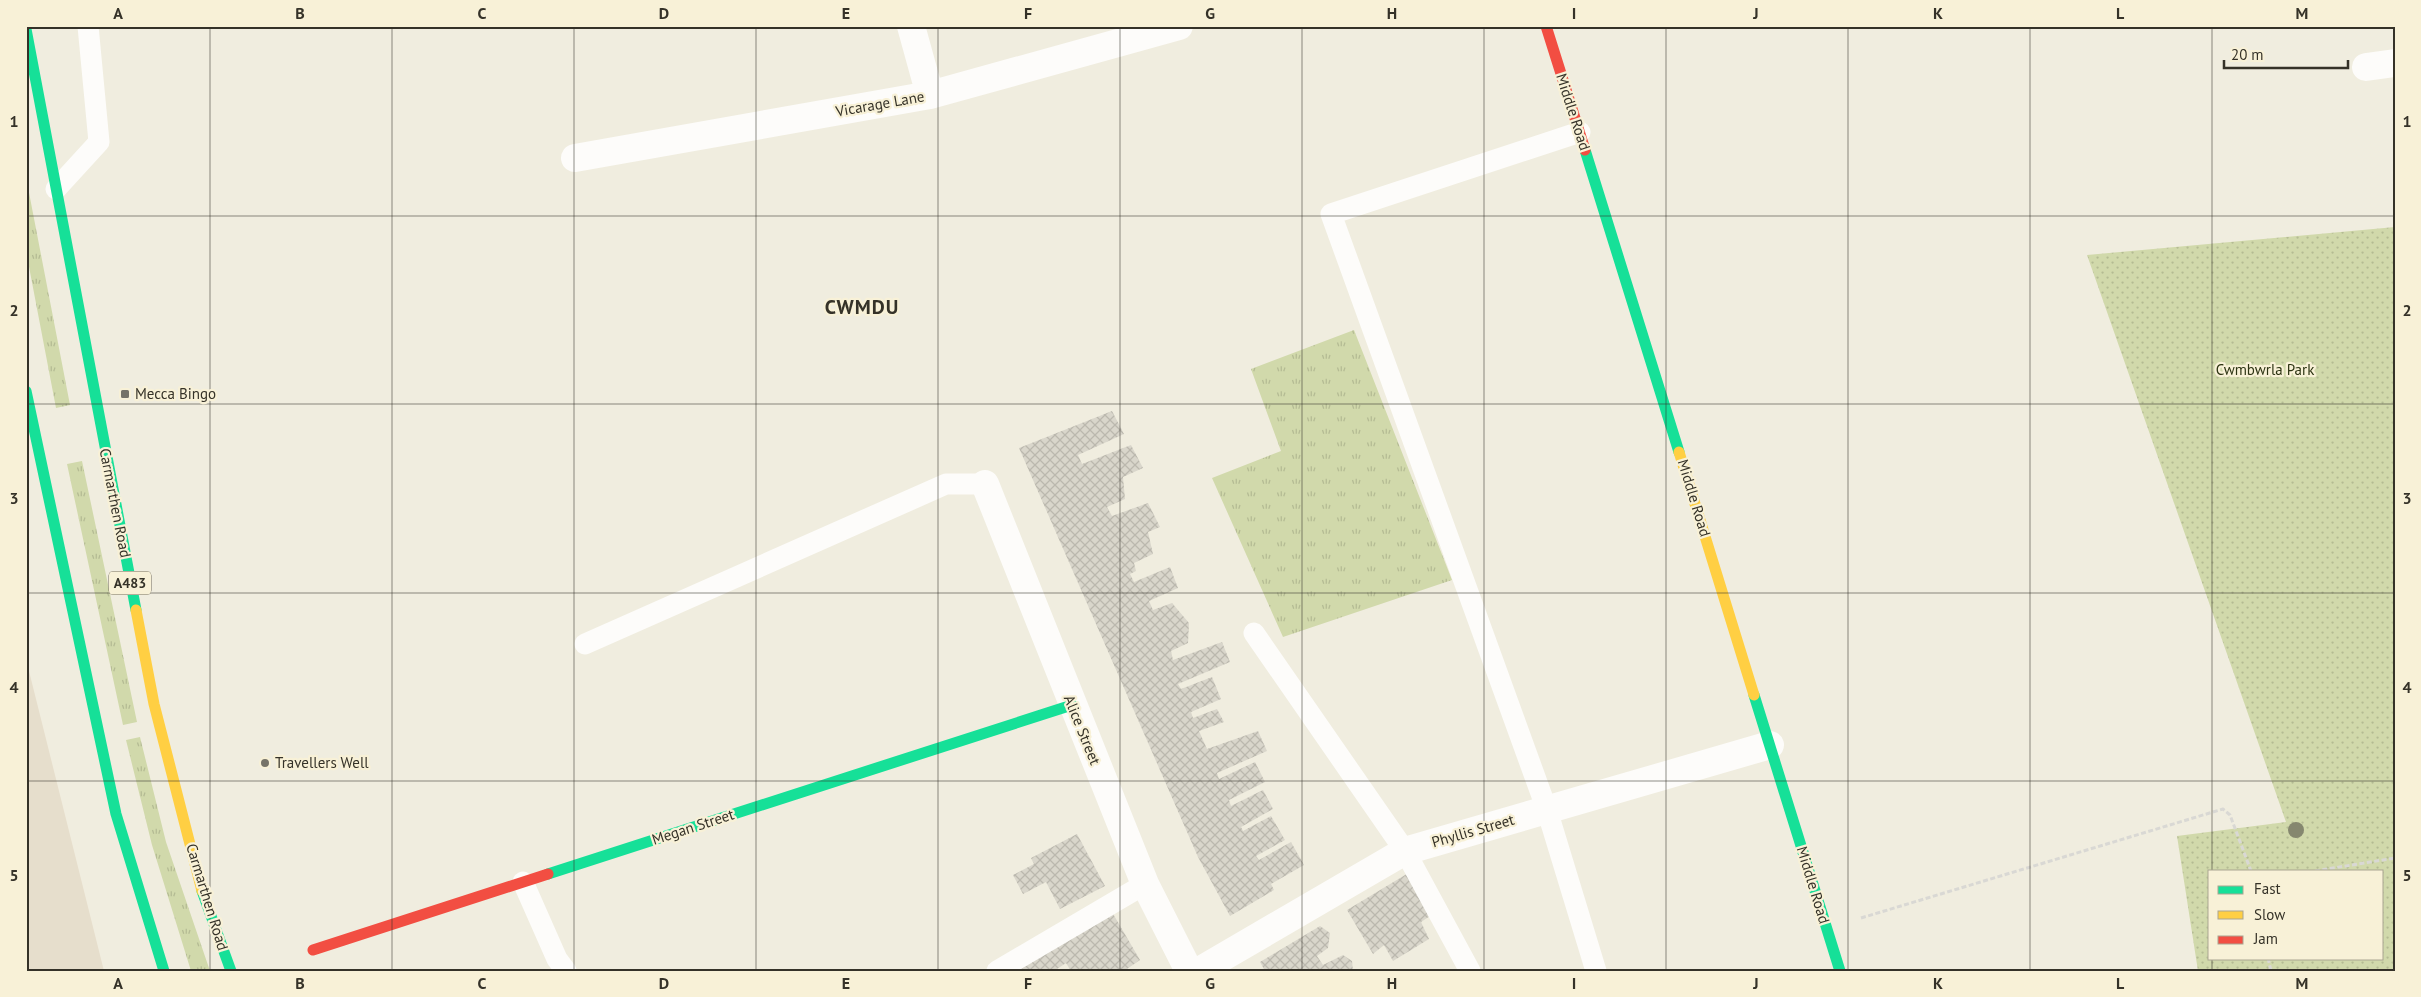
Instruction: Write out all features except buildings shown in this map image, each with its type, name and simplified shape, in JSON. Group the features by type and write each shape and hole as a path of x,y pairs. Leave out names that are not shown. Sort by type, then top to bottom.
{"street":[{"path":"911,26 930,95"},
{"name":"Vicarage Lane","path":"575,158 930,95 1179,26"},
{"name":"Middle Road","path":"1546,26 1840,971"},
{"name":"Carmarthen Road","path":"26,29 154,704 206,905 231,971"},
{"path":"2366,67 2395,63"},
{"path":"26,391 116,814 164,971"},
{"name":"Alice Street","path":"985,484 1145,884 1189,971"},
{"name":"Megan Street","path":"313,950 1072,704"},
{"name":"Phyllis Street","path":"1200,971 1405,851 1770,745"}],"lane":[{"path":"56,189 99,142 88,26"},
{"path":"1580,132 1331,214 1547,810 1596,971"},
{"path":"585,644 946,484 985,484"},
{"path":"1254,633 1405,851 1470,971"},
{"path":"523,882 557,959 566,971"},
{"path":"997,971 1145,884"}],"path":[{"path":"1826,926 1874,915 2222,809 2230,815 2251,870"},
{"path":"2321,870 2395,858"}],"shaded area":[{"path":"26,659 104,971 26,971"}],"green space":[{"path":"26,177 70,405 56,408 26,251"},
{"name":"Cwmbwrla Park","path":"2395,227 2395,971 2198,971 2177,836 2286,822 2087,255"},
{"path":"1354,330 1452,580 1283,637 1212,478 1281,451 1251,369"},
{"path":"82,461 137,722 123,725 67,464"},
{"path":"140,737 166,842 210,971 191,971 152,845 126,740"}],"traffic: fast":[{"path":"26,29 136,610"},
{"path":"1585,150 1679,452"},
{"path":"26,391 116,814 164,971"},
{"path":"1754,695 1840,971"},
{"path":"548,874 1072,705"},
{"path":"202,891 231,971"}],"traffic: slow":[{"path":"1679,452 1754,695"},
{"path":"136,610 154,704 202,891"}],"traffic: jam":[{"path":"1546,26 1585,150"},
{"path":"313,950 548,874"}],"place":[{"name":"Mecca Bingo","path":"125,394"},
{"name":"Travellers Well","path":"265,763"}],"district":[{"name":"CWMDU","path":"862,307"}]}
